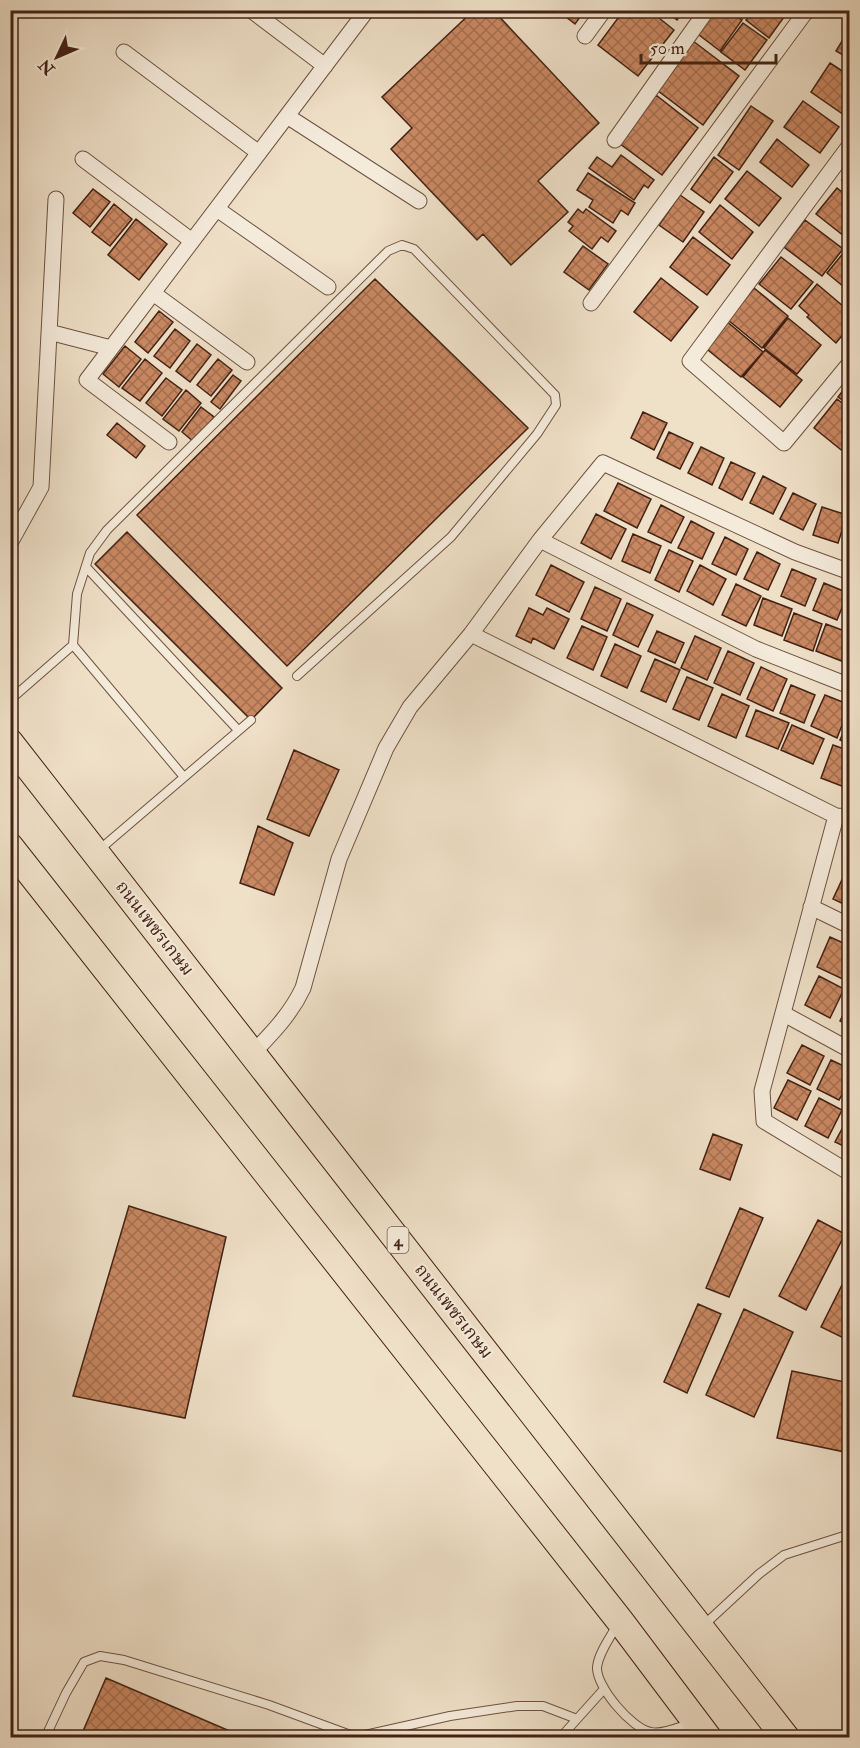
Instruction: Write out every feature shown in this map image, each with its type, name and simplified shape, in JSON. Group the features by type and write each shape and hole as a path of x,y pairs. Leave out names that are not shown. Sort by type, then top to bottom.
{"highway":[{"name":"ถนนเพชรเกษม","path":"10,743 786,1737"},
{"path":"10,847 620,1621 702,1730"}],"street":[{"path":"251,10 325,66"},
{"path":"169,442 87,380 367,10"},
{"path":"585,36 604,10"},
{"path":"615,140 707,10"},
{"path":"591,303 807,10"},
{"path":"124,52 259,153"},
{"path":"287,116 419,201"},
{"path":"849,145 690,361 784,443 849,363"},
{"path":"83,159 192,242"},
{"path":"10,543 40,487 56,199"},
{"path":"217,209 328,287"},
{"path":"153,293 247,362"},
{"path":"49,332 111,348"},
{"path":"253,1053 282,1022 296,1003 303,988 339,859 386,748 410,707 471,634 540,540 603,463 795,552 849,572"},
{"path":"540,540 756,649 849,686"},
{"path":"471,634 843,816 811,907 762,1091 764,1121 849,1173"},
{"path":"811,907 849,926"},
{"path":"784,1014 849,1050"}],"lane":[{"path":"10,700 73,645 77,594 90,553 107,530 388,251 402,245 414,249 555,395 556,405 537,434 451,537 297,676"},
{"path":"86,567 238,730"},
{"path":"73,645 184,777"},
{"path":"96,852 250,720"},
{"path":"701,1628 759,1574 784,1555 849,1534"},
{"path":"620,1621 602,1651 597,1666 598,1677 616,1706 633,1722 650,1732 702,1730"},
{"path":"45,1737 84,1662 99,1656 124,1660 269,1705 356,1737 450,1716 517,1706 543,1706 577,1719"},
{"path":"560,1737 604,1689"}],"building":[{"path":"474,10 482,10 486,15 493,10 599,123 538,181 568,212 511,265 483,234 477,240 391,149 412,128 382,97"},
{"path":"557,10 585,10 575,24"},
{"path":"624,10 649,10 674,30 638,76 598,45"},
{"path":"665,10 685,10 677,20"},
{"path":"716,10 729,10 742,20 720,51 698,34"},
{"path":"732,10 749,10 743,18"},
{"path":"753,10 789,10 769,38 746,20"},
{"path":"743,23 767,40 745,70 721,52"},
{"path":"850,28 850,59 836,51"},
{"path":"693,41 739,76 703,125 657,90"},
{"path":"830,63 850,76 850,113 847,117 811,92"},
{"path":"656,95 698,128 662,175 619,143"},
{"path":"803,101 839,127 820,153 784,127"},
{"path":"751,106 773,121 739,170 718,155"},
{"path":"777,139 809,165 792,187 760,162"},
{"path":"621,155 654,180 648,188 644,185 634,200 589,168 597,157 612,167"},
{"path":"714,157 733,172 710,203 691,189"},
{"path":"850,169 850,186 842,180"},
{"path":"747,171 781,198 759,226 725,199"},
{"path":"588,173 635,203 628,215 621,210 613,223 589,207 593,200 577,190"},
{"path":"837,188 850,198 849,240 816,214"},
{"path":"93,189 110,202 90,227 73,213"},
{"path":"680,195 704,212 683,242 659,225"},
{"path":"114,204 132,219 110,246 92,232"},
{"path":"720,205 753,232 732,259 699,232"},
{"path":"578,209 583,213 586,209 616,231 608,242 601,237 592,249 569,231 573,226 568,222"},
{"path":"136,219 167,244 139,280 108,255"},
{"path":"805,220 843,249 822,276 784,247"},
{"path":"693,237 730,265 707,295 670,267"},
{"path":"583,246 608,264 589,290 564,272"},
{"path":"850,247 850,292 827,273"},
{"path":"781,257 813,282 791,309 759,284"},
{"path":"661,278 698,307 671,341 634,312"},
{"path":"375,279 528,428 287,666 137,515"},
{"path":"817,284 850,312 850,318 847,321 850,326 836,343 807,317 809,315 799,306"},
{"path":"754,288 788,316 762,348 728,320"},
{"path":"159,311 173,322 148,353 135,342"},
{"path":"788,318 821,345 797,374 764,348"},
{"path":"725,320 763,352 741,377 703,346"},
{"path":"175,329 190,341 170,368 154,356"},
{"path":"197,344 211,355 190,382 176,371"},
{"path":"125,346 141,359 119,387 103,374"},
{"path":"765,350 802,380 780,407 743,377"},
{"path":"145,359 162,373 140,401 122,388"},
{"path":"218,359 232,370 211,396 197,385"},
{"path":"233,375 241,381 220,409 211,402"},
{"path":"166,378 182,390 162,416 146,403"},
{"path":"850,381 850,405 838,397"},
{"path":"186,390 201,403 179,431 163,419"},
{"path":"837,399 850,409 850,447 845,453 814,428"},
{"path":"201,407 214,417 194,442 182,432"},
{"path":"643,412 667,423 654,450 631,438"},
{"path":"117,423 145,446 136,458 107,435"},
{"path":"669,432 693,443 680,469 657,458"},
{"path":"701,447 724,458 712,485 688,473"},
{"path":"731,462 755,473 742,500 719,488"},
{"path":"763,476 786,488 773,514 750,503"},
{"path":"618,483 651,499 637,528 604,511"},
{"path":"793,493 816,504 803,530 780,519"},
{"path":"661,505 684,517 671,543 648,532"},
{"path":"822,507 847,515 838,543 813,535"},
{"path":"596,514 626,529 611,559 581,543"},
{"path":"691,521 714,533 702,559 678,548"},
{"path":"850,529 850,549 844,547"},
{"path":"127,532 282,688 251,720 95,564"},
{"path":"633,534 661,546 650,573 622,561"},
{"path":"725,537 748,549 736,575 712,564"},
{"path":"669,550 693,561 679,592 655,580"},
{"path":"757,552 780,564 768,590 744,579"},
{"path":"551,565 584,582 569,612 536,595"},
{"path":"700,565 726,579 713,605 687,591"},
{"path":"792,569 816,579 805,606 781,596"},
{"path":"824,583 848,593 837,620 813,610"},
{"path":"736,584 761,596 746,626 722,615"},
{"path":"595,587 621,599 607,631 581,619"},
{"path":"763,598 792,609 782,636 754,625"},
{"path":"627,603 653,615 638,647 613,635"},
{"path":"529,608 543,615 547,608 569,619 554,649 533,638 531,643 516,636"},
{"path":"794,613 822,624 813,651 784,640"},
{"path":"826,624 850,633 850,647 844,662 816,651"},
{"path":"582,626 607,637 593,670 567,658"},
{"path":"657,631 684,643 675,663 648,651"},
{"path":"695,636 721,648 707,680 681,668"},
{"path":"615,644 641,656 627,688 601,676"},
{"path":"728,651 754,663 740,695 714,683"},
{"path":"655,659 680,670 666,702 641,691"},
{"path":"761,667 787,679 773,711 747,699"},
{"path":"687,677 713,688 699,720 673,709"},
{"path":"791,685 815,695 804,723 780,713"},
{"path":"722,694 749,706 736,738 708,726"},
{"path":"825,695 850,705 837,738 811,726"},
{"path":"756,710 789,723 778,749 746,736"},
{"path":"850,718 850,745 840,740"},
{"path":"792,725 824,739 813,764 781,750"},
{"path":"833,745 850,751 850,781 847,788 821,778"},
{"path":"294,750 339,770 309,836 267,819"},
{"path":"258,826 293,843 274,895 240,883"},
{"path":"847,869 850,870 850,907 833,899"},
{"path":"830,937 850,946 850,976 847,981 817,967"},
{"path":"819,976 844,989 830,1018 805,1005"},
{"path":"850,1001 850,1026 840,1021"},
{"path":"802,1045 824,1056 810,1085 787,1073"},
{"path":"831,1060 850,1069 850,1081 839,1100 817,1089"},
{"path":"788,1080 811,1091 797,1120 774,1108"},
{"path":"819,1098 842,1110 828,1138 805,1126"},
{"path":"850,1114 850,1149 835,1142"},
{"path":"713,1134 742,1145 730,1180 700,1169"},
{"path":"129,1206 226,1237 185,1418 73,1396"},
{"path":"740,1208 763,1218 729,1297 706,1288"},
{"path":"818,1220 845,1234 806,1310 779,1296"},
{"path":"850,1269 850,1341 821,1327"},
{"path":"698,1304 721,1314 687,1393 664,1382"},
{"path":"744,1309 793,1332 754,1417 706,1395"},
{"path":"792,1371 850,1383 850,1432 845,1452 777,1438"},
{"path":"106,1678 246,1738 80,1738"}]}
